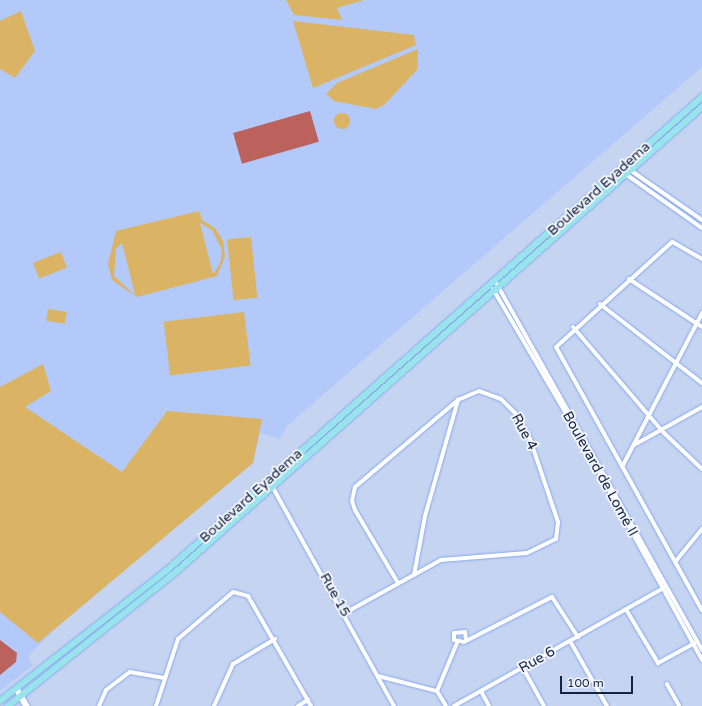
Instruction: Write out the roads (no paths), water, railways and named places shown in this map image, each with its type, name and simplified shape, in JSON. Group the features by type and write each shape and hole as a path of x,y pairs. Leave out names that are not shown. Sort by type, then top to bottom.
{"highway":[{"name":"Boulevard Eyadema","path":"0,701 127,604 493,283 702,97"},
{"name":"Boulevard Eyadema","path":"8,706 177,571 702,107"}],"main road":[{"path":"17,689 27,706"}],"street":[{"path":"626,165 702,220"},
{"path":"620,170 702,228"},
{"path":"702,259 672,242 573,327 558,342 556,350 702,610"},
{"path":"630,278 702,327"},
{"path":"493,283 497,289"},
{"name":"Boulevard de Lomé II","path":"497,289 663,588 695,643 702,650"},
{"name":"Boulevard de Lomé II","path":"497,289 695,643 702,660"},
{"path":"600,304 676,362 702,384"},
{"path":"622,467 702,313"},
{"path":"573,327 648,416 702,469"},
{"name":"Rue 4","path":"344,613 398,583 450,557 500,557 536,551 556,539 558,529 530,439 515,413 501,399 485,392 473,391 458,400 361,482 353,494 355,510 398,583"},
{"path":"414,575 425,516 458,400"},
{"path":"633,445 702,407"},
{"name":"Rue 15","path":"269,478 272,486 344,613 394,706"},
{"path":"675,562 702,529"},
{"name":"Rue 6","path":"454,706 570,641 620,615 663,588"},
{"path":"156,706 178,638 233,592 248,596 275,639 311,706"},
{"path":"437,691 457,643 466,640 552,597 578,637"},
{"path":"627,611 658,663 695,643"},
{"path":"457,643 453,637 458,630 465,632 466,640"},
{"path":"215,705 233,664 275,639"},
{"path":"570,641 607,706"},
{"path":"523,668 544,706"},
{"path":"99,706 106,690 130,672 164,678"},
{"path":"378,676 437,691 446,706"},
{"path":"667,684 679,706"},
{"path":"481,691 489,706"},
{"path":"298,706 308,700"}]}
